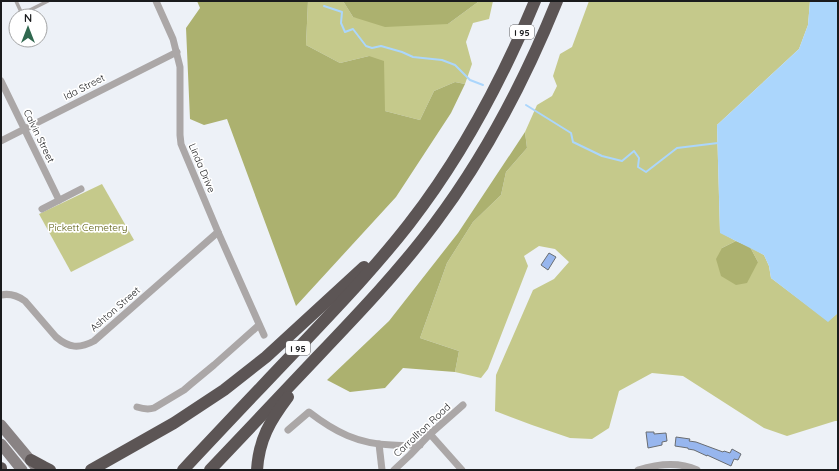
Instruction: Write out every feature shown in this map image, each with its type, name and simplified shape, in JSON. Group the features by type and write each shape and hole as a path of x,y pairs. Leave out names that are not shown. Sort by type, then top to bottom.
{"highway":[{"name":"I 95","path":"183,470 358,284 410,223 440,181 480,116 504,70 535,1"},
{"name":"I 95","path":"210,470 371,301 404,263 436,222 462,185 493,136 540,43 557,1"},
{"path":"91,470 174,423 209,401 238,380 319,309 410,223"},
{"path":"257,470 263,439 272,421 328,346"},
{"path":"31,460 50,470"}],"main road":[{"path":"1,425 40,470"},
{"path":"1,444 22,470"}],"street":[{"name":"Linda Drive","path":"156,1 173,39 180,67 181,144 264,335"},
{"name":"Ida Street","path":"1,141 177,52"},
{"name":"Calvin Street","path":"1,81 59,200"},
{"path":"42,209 81,189"},
{"name":"Ashton Street","path":"1,294 19,297 25,301 62,342 74,346 82,346 94,341 218,232"},
{"path":"137,407 143,409 154,408 184,390 259,325"},
{"name":"Carrollton Road","path":"394,470 430,434 463,405"},
{"path":"288,430 309,412 341,434 353,438 379,444 420,445"},
{"path":"430,434 462,470"},
{"path":"379,444 382,470"},
{"path":"638,470 648,466 670,464 697,470"}],"lane":[{"path":"16,1 22,14 48,1"}],"green space":[{"path":"197,1 308,1 306,45 340,63 369,56 384,61 385,111 420,120 434,91 455,82 465,84 451,113 396,197 296,306 227,119 204,125 190,119 186,28 200,8"},
{"path":"308,1 343,1 353,17 448,24 478,2 493,1 489,19 473,23 466,42 472,64 465,84 455,82 434,91 420,120 385,111 369,56 340,63 306,45"},
{"path":"343,1 482,1 478,2 448,24 385,27 353,17"},
{"path":"589,1 810,1 808,25 799,49 717,125 720,232 736,241 722,248 758,262 750,247 764,255 769,266 771,278 828,321 838,313 838,421 787,436 764,428 683,376 652,373 619,391 609,428 592,439 570,438 495,411 496,375 533,290 554,279 569,262 555,249 539,246 524,256 528,266 488,369 481,378 455,372 459,351 420,338 447,263 473,222 501,195 506,172 527,148 525,132 537,105 552,96 557,86 553,76 560,54 572,47"},
{"path":"525,132 527,148 506,172 501,195 473,222 447,263 420,338 459,351 455,372 403,368 385,388 350,392 327,380 389,321 458,233"},
{"name":"Pickett Cemetery","path":"102,184 134,240 71,272 39,214"},
{"path":"736,241 750,247 758,262 747,283 736,285 721,276 716,259 722,248"}],"water":[{"path":"810,1 838,1 838,313 828,322 771,278 769,266 764,255 720,233 717,125 799,49 808,25"}],"building":[{"path":"549,253 556,257 548,270 541,265"},
{"path":"646,432 654,432 654,434 666,433 667,441 662,442 662,445 648,448"},
{"path":"676,437 690,439 689,441 696,442 723,452 730,453 732,449 741,454 738,460 734,459 731,466 694,450 675,446"}],"waterway":[{"path":"324,6 342,12 341,23 345,32 353,29 366,46 372,48 381,46 413,57 442,60 455,65 470,80 483,85"},
{"path":"526,105 571,133 573,142 602,156 622,161 634,151 639,158 638,167 646,172 677,148 718,143"}]}
